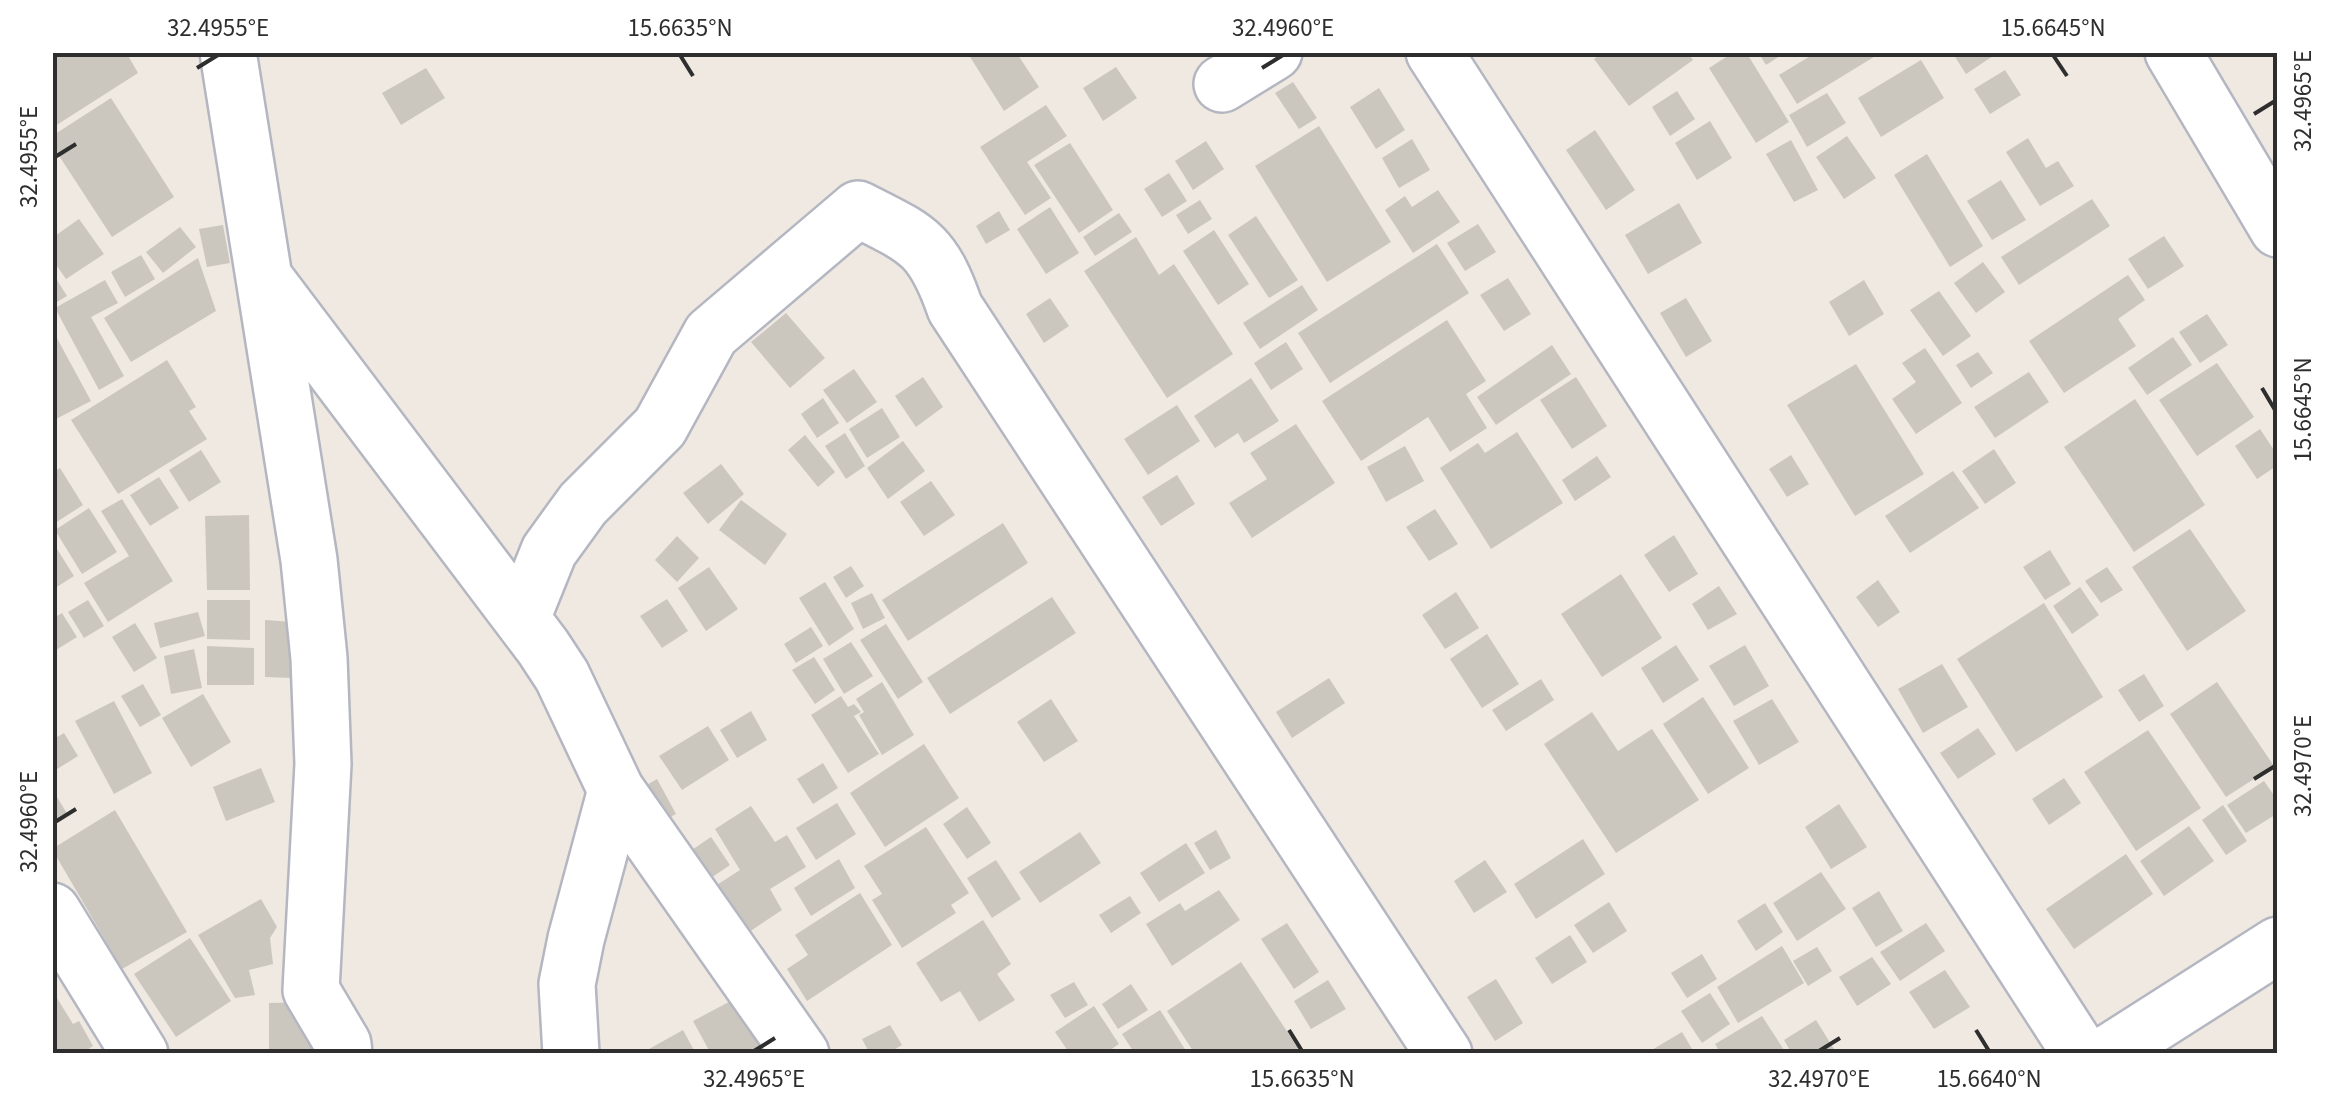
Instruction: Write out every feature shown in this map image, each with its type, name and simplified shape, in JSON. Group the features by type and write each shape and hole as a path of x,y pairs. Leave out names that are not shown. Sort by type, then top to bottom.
{"street":[{"path":"228,52 309,560 319,658 323,764 311,990 343,1044 344,1054"},
{"path":"1222,84 1274,52"},
{"path":"1434,52 2081,1054"},
{"path":"2172,52 2278,229"},
{"path":"522,618 549,551 583,504 660,427 711,334 858,209 918,240 942,273 955,308 1444,1054"},
{"path":"264,278 522,618 562,676 616,790 801,1054"},
{"path":"571,1054 567,984 616,790"},
{"path":"52,910 140,1054"},
{"path":"2106,1054 2278,945"}],"building":[{"path":"52,52 126,52 138,73 52,128"},
{"path":"967,52 1016,52 1039,87 1004,111"},
{"path":"1603,52 1687,52 1693,60 1629,106 1594,59"},
{"path":"1734,52 1746,52 1789,122 1756,143 1709,68"},
{"path":"1758,52 1786,52 1766,65"},
{"path":"1817,52 1882,52 1797,104 1779,75"},
{"path":"1952,52 1999,52 1966,74"},
{"path":"1921,60 1944,98 1881,137 1858,98"},
{"path":"1116,67 1137,98 1103,121 1083,88"},
{"path":"426,68 445,98 401,125 382,93"},
{"path":"2005,70 2021,95 1990,114 1974,89"},
{"path":"1293,82 1317,118 1299,129 1275,93"},
{"path":"1379,88 1405,130 1376,149 1350,107"},
{"path":"1677,91 1695,119 1670,136 1652,107"},
{"path":"1827,93 1846,123 1807,147 1789,115"},
{"path":"111,98 174,197 112,237 52,145 52,136"},
{"path":"1046,105 1067,136 1027,162 1051,198 1025,215 980,147"},
{"path":"1710,121 1732,158 1697,180 1675,143"},
{"path":"1319,126 1391,242 1327,282 1255,166"},
{"path":"1595,130 1635,190 1606,210 1566,150"},
{"path":"1847,136 1876,178 1844,199 1816,157"},
{"path":"2028,138 2046,168 2058,161 2074,186 2040,206 2006,152"},
{"path":"1412,139 1430,170 1399,188 1382,158"},
{"path":"1791,140 1818,190 1794,202 1766,154"},
{"path":"1206,141 1224,169 1193,190 1175,161"},
{"path":"1070,143 1113,210 1079,233 1034,165"},
{"path":"1927,154 1983,246 1950,267 1894,175"},
{"path":"1169,173 1187,201 1162,217 1144,189"},
{"path":"2001,180 2026,220 1992,240 1967,201"},
{"path":"1438,190 1460,222 1413,253 1385,210 1405,196 1412,207"},
{"path":"2092,199 2110,226 2019,285 2001,257"},
{"path":"1200,200 1212,219 1188,234 1176,215"},
{"path":"1679,203 1702,243 1648,274 1625,235"},
{"path":"1050,207 1079,253 1046,274 1017,229"},
{"path":"999,211 1010,230 986,244 976,226"},
{"path":"1119,213 1132,232 1095,256 1083,237"},
{"path":"1256,216 1298,280 1269,298 1228,235"},
{"path":"79,219 104,254 66,279 52,259 52,238"},
{"path":"1478,224 1496,252 1465,271 1447,243"},
{"path":"223,225 230,263 207,267 199,229"},
{"path":"180,227 196,247 163,273 146,252"},
{"path":"1214,230 1249,284 1218,305 1183,251"},
{"path":"2164,236 2184,266 2148,289 2128,259"},
{"path":"1136,237 1159,275 1174,264 1233,354 1167,398 1084,271"},
{"path":"1437,244 1469,293 1330,383 1298,333"},
{"path":"141,255 155,279 125,297 111,272"},
{"path":"198,258 216,311 131,362 104,318"},
{"path":"1983,262 2005,292 1976,313 1954,283"},
{"path":"52,272 67,296 52,305"},
{"path":"2128,275 2145,300 2118,319 2136,346 2064,393 2029,341"},
{"path":"1508,278 1531,314 1504,331 1480,295"},
{"path":"105,280 118,303 91,317 124,376 99,390 55,308"},
{"path":"1864,280 1884,314 1849,336 1829,302"},
{"path":"1302,285 1318,310 1260,349 1243,323"},
{"path":"1939,291 1971,336 1943,356 1910,310"},
{"path":"1050,298 1069,326 1044,343 1026,314"},
{"path":"1686,298 1712,341 1686,357 1660,313"},
{"path":"786,313 825,358 790,388 751,342"},
{"path":"2207,314 2228,345 2200,363 2179,332"},
{"path":"1447,320 1486,381 1466,394 1487,428 1450,452 1428,417 1361,461 1322,401"},
{"path":"52,329 91,401 52,421"},
{"path":"2173,337 2192,365 2147,395 2128,368"},
{"path":"1286,342 1303,369 1271,390 1254,363"},
{"path":"1552,345 1571,374 1496,425 1477,397"},
{"path":"1925,348 1962,403 1916,434 1892,399 1916,382 1902,363"},
{"path":"1978,352 1993,373 1971,388 1956,365"},
{"path":"167,360 196,407 189,411 207,439 118,494 71,420"},
{"path":"2217,363 2254,417 2197,456 2159,400"},
{"path":"1856,364 1924,474 1855,516 1787,405"},
{"path":"854,369 877,402 847,423 823,390"},
{"path":"2029,372 2049,402 1995,438 1974,407"},
{"path":"923,377 943,407 916,427 895,396"},
{"path":"1576,377 1607,426 1572,449 1540,400"},
{"path":"1251,378 1279,421 1244,443 1238,433 1215,448 1194,416"},
{"path":"823,398 839,423 817,438 801,414"},
{"path":"2135,399 2205,505 2134,552 2064,447"},
{"path":"1177,405 1200,441 1148,475 1124,439"},
{"path":"882,408 900,437 867,458 849,429"},
{"path":"1296,424 1335,483 1252,538 1229,503 1267,479 1250,453"},
{"path":"2260,429 2278,456 2278,465 2257,479 2235,446"},
{"path":"1517,432 1563,503 1491,549 1440,468 1478,443 1485,453"},
{"path":"845,433 865,466 846,479 825,446"},
{"path":"805,435 835,472 818,487 788,450"},
{"path":"903,441 925,471 888,499 867,468"},
{"path":"1405,446 1424,481 1386,502 1367,467"},
{"path":"1994,449 2016,483 1985,504 1962,471"},
{"path":"201,450 221,482 189,502 169,470"},
{"path":"1791,455 1809,484 1787,497 1769,469"},
{"path":"1597,456 1611,477 1575,501 1562,480"},
{"path":"721,464 744,494 708,524 683,493"},
{"path":"60,468 83,505 52,525 52,473"},
{"path":"1953,471 1979,508 1910,553 1885,516"},
{"path":"1177,475 1195,504 1161,526 1142,497"},
{"path":"159,477 179,508 150,526 130,495"},
{"path":"931,481 955,515 924,536 900,502"},
{"path":"122,499 173,581 108,622 84,583 129,556 101,511"},
{"path":"741,500 787,534 765,565 719,530"},
{"path":"89,508 117,552 82,574 55,530"},
{"path":"1435,509 1458,544 1429,561 1406,527"},
{"path":"249,515 250,590 207,590 205,516"},
{"path":"1003,523 1028,563 908,641 882,600"},
{"path":"2190,529 2246,611 2187,651 2132,567"},
{"path":"1674,535 1698,574 1669,592 1644,555"},
{"path":"677,536 699,558 677,582 655,560"},
{"path":"52,541 74,576 52,590"},
{"path":"2050,550 2071,584 2045,600 2023,567"},
{"path":"851,566 864,586 846,598 833,577"},
{"path":"709,567 738,609 706,631 678,588"},
{"path":"2107,567 2123,590 2101,603 2085,581"},
{"path":"1621,574 1662,638 1602,677 1561,614"},
{"path":"1878,580 1900,612 1878,627 1856,597"},
{"path":"825,582 854,629 829,646 799,598"},
{"path":"1719,586 1737,614 1708,630 1692,604"},
{"path":"2080,587 2099,615 2072,634 2053,606"},
{"path":"1456,592 1479,628 1445,649 1422,615"},
{"path":"872,593 885,618 863,629 851,603"},
{"path":"1052,597 1076,633 950,714 927,678"},
{"path":"667,599 688,631 662,648 640,616"},
{"path":"88,600 104,626 84,638 68,612"},
{"path":"207,600 250,600 250,640 207,639"},
{"path":"2044,603 2103,697 2016,752 1957,659"},
{"path":"198,612 205,636 160,648 154,623"},
{"path":"62,613 77,637 56,650 52,645 52,619"},
{"path":"265,620 293,622 292,678 265,677"},
{"path":"135,623 157,658 134,672 112,637"},
{"path":"886,624 923,682 898,699 860,640"},
{"path":"811,627 823,646 796,663 784,644"},
{"path":"1487,634 1519,684 1482,708 1450,659"},
{"path":"851,642 873,676 844,694 823,659"},
{"path":"1676,645 1699,680 1663,703 1641,668"},
{"path":"1745,645 1769,686 1734,706 1709,666"},
{"path":"207,646 254,648 254,685 207,685"},
{"path":"194,649 202,688 171,694 164,656"},
{"path":"814,657 835,690 815,704 792,670"},
{"path":"1942,664 1968,707 1923,733 1898,689"},
{"path":"2144,674 2164,706 2139,722 2118,690"},
{"path":"1329,678 1345,703 1292,738 1276,712"},
{"path":"1541,679 1554,700 1506,731 1492,710"},
{"path":"882,682 914,735 882,755 859,715 864,712 856,699"},
{"path":"2217,682 2274,766 2226,797 2170,714"},
{"path":"143,684 161,715 140,727 121,696"},
{"path":"203,694 231,742 191,767 162,718"},
{"path":"841,696 848,707 854,704 861,712 854,716 879,754 848,773 811,715"},
{"path":"1703,697 1749,768 1708,794 1663,724"},
{"path":"1051,699 1078,741 1044,762 1017,722"},
{"path":"1772,699 1799,742 1759,765 1733,721"},
{"path":"114,701 152,773 114,794 75,721"},
{"path":"751,711 767,740 737,758 720,730"},
{"path":"1592,712 1618,751 1652,729 1699,800 1616,853 1544,744"},
{"path":"708,726 729,760 682,790 659,756"},
{"path":"1978,728 1996,754 1958,779 1940,753"},
{"path":"2148,730 2201,808 2136,851 2084,772"},
{"path":"64,733 78,756 54,771 52,740"},
{"path":"924,744 959,798 885,847 850,793"},
{"path":"823,763 838,788 813,804 797,779"},
{"path":"261,768 275,802 226,821 213,787"},
{"path":"2064,778 2081,803 2049,825 2032,799"},
{"path":"657,779 676,814 654,826 635,792"},
{"path":"2264,781 2278,801 2278,813 2246,833 2227,805"},
{"path":"52,789 68,815 52,825"},
{"path":"837,803 856,834 816,860 796,828"},
{"path":"1839,804 1867,847 1831,869 1805,827"},
{"path":"2223,805 2247,841 2226,855 2202,820"},
{"path":"751,806 775,842 787,835 806,867 770,889 782,910 740,938 709,890 740,870 715,829"},
{"path":"967,807 991,843 967,859 943,824"},
{"path":"115,810 187,932 122,969 52,849"},
{"path":"2189,826 2214,861 2164,896 2140,861"},
{"path":"926,827 969,893 951,905 956,913 902,948 872,900 882,894 864,866"},
{"path":"1216,830 1231,858 1210,870 1194,843"},
{"path":"1080,832 1101,863 1040,903 1019,872"},
{"path":"711,837 730,865 699,886 680,858"},
{"path":"1583,839 1605,874 1536,919 1514,884"},
{"path":"1186,843 1205,873 1159,902 1140,873"},
{"path":"2126,854 2153,894 2074,949 2046,909"},
{"path":"839,859 855,888 811,916 794,888"},
{"path":"996,860 1021,899 992,918 967,878"},
{"path":"1485,860 1507,892 1474,913 1454,881"},
{"path":"1821,872 1846,909 1797,941 1773,903"},
{"path":"1219,890 1240,920 1172,966 1146,924 1180,903 1185,911"},
{"path":"1879,891 1903,931 1876,947 1852,908"},
{"path":"860,893 892,945 807,1001 787,969 808,955 795,935"},
{"path":"1130,896 1141,913 1111,933 1099,915"},
{"path":"261,899 277,927 270,938 273,964 249,970 255,995 235,998 198,935"},
{"path":"1609,902 1627,931 1593,953 1574,925"},
{"path":"1765,903 1783,932 1756,951 1737,921"},
{"path":"983,920 1011,964 997,974 1015,1000 979,1022 960,991 941,1002 916,963"},
{"path":"1287,923 1319,972 1294,989 1261,939"},
{"path":"1926,923 1945,951 1900,981 1880,952"},
{"path":"1570,935 1587,962 1552,984 1535,958"},
{"path":"190,938 231,1001 176,1037 134,974"},
{"path":"1782,946 1804,983 1738,1023 1717,987"},
{"path":"1817,947 1832,971 1808,986 1793,961"},
{"path":"1702,954 1717,979 1687,998 1671,973"},
{"path":"1872,957 1891,984 1857,1006 1839,977"},
{"path":"1241,962 1298,1048 1289,1054 1195,1054 1167,1011"},
{"path":"1945,970 1970,1007 1934,1029 1909,992"},
{"path":"1496,979 1523,1023 1495,1041 1467,997"},
{"path":"1328,980 1346,1009 1311,1029 1294,1001"},
{"path":"1074,982 1088,1005 1065,1018 1050,995"},
{"path":"1131,984 1148,1010 1118,1029 1102,1004"},
{"path":"52,990 73,1024 79,1021 93,1046 81,1054 52,1054"},
{"path":"1710,993 1730,1024 1702,1043 1681,1011"},
{"path":"742,995 772,1048 762,1054 711,1054 693,1021"},
{"path":"313,1002 313,1050 269,1049 269,1003"},
{"path":"1094,1006 1119,1044 1104,1054 1070,1054 1055,1032"},
{"path":"1160,1010 1188,1054 1135,1054 1122,1034"},
{"path":"1762,1016 1784,1050 1779,1054 1721,1054 1715,1044"},
{"path":"1816,1020 1837,1054 1792,1054 1784,1040"},
{"path":"890,1025 902,1045 887,1054 870,1054 862,1039"},
{"path":"683,1030 696,1054 640,1054"},
{"path":"1682,1032 1695,1054 1645,1054"}]}
